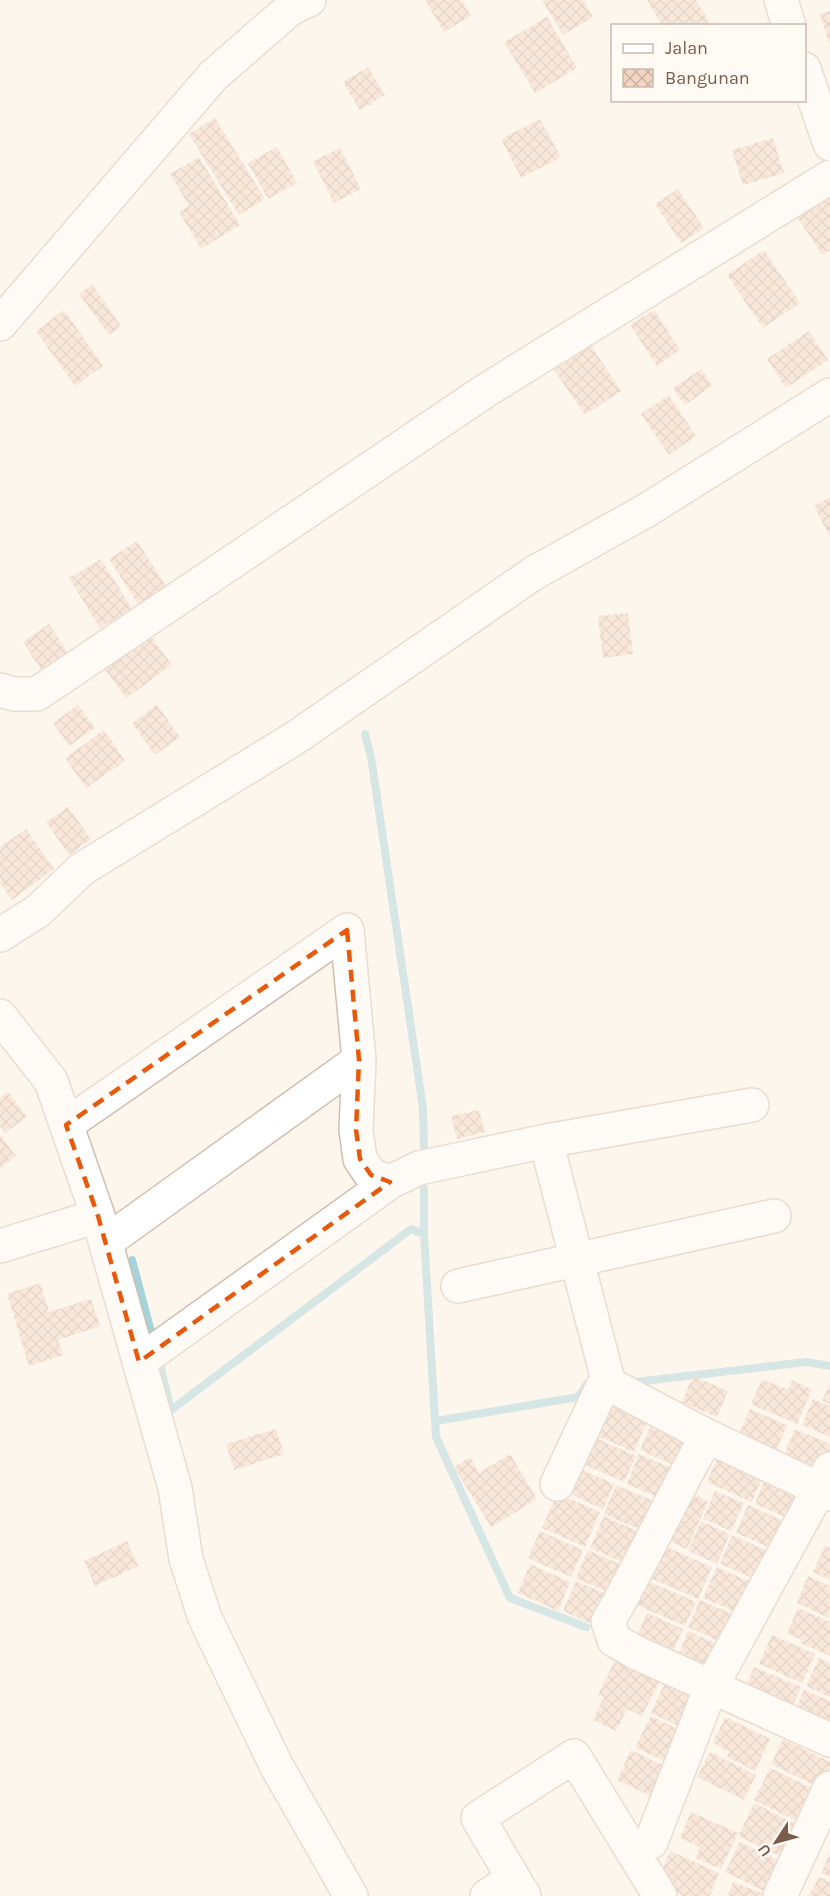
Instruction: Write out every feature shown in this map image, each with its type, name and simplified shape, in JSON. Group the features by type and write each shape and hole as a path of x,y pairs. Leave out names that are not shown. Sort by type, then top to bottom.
{"street":[{"path":"0,324 213,76 291,8 309,0"},
{"path":"781,0 788,24"},
{"path":"806,75 830,144"},
{"path":"0,690 14,694 37,694 485,391 830,177"},
{"path":"0,935 38,911 82,869 295,738 534,573 647,510 830,395"},
{"path":"66,1125 347,930 359,1060 356,1130 360,1159 371,1175 390,1182"},
{"path":"0,1016 51,1081 102,1229 175,1488 186,1559 205,1618 277,1767 351,1896"},
{"path":"0,1246 102,1229 359,1060"},
{"path":"139,1362 390,1182 419,1168 546,1141 752,1105"},
{"path":"546,1141 609,1384 707,1436 827,1484 711,1687 651,1842"},
{"path":"458,1286 774,1216"},
{"path":"557,1484 602,1388 609,1384"},
{"path":"707,1436 681,1482 638,1571 608,1622 614,1640 711,1687 830,1740"},
{"path":"508,1890 477,1818 574,1756 660,1896"},
{"path":"780,1896 830,1788"}],"highlighted area":[{"path":"347,930 359,1060 356,1130 360,1159 371,1175 390,1182 139,1362 98,1216 66,1125"}],"building":[{"path":"425,0 461,0 471,16 444,32"},
{"path":"542,0 583,0 593,17 563,35"},
{"path":"647,0 696,0 709,22 706,24 661,24"},
{"path":"830,11 830,45 820,14"},
{"path":"547,17 577,68 535,93 504,42"},
{"path":"368,67 385,95 360,110 343,82"},
{"path":"215,118 265,199 239,215 189,134"},
{"path":"540,119 561,157 521,178 501,139"},
{"path":"773,138 784,173 743,185 732,150"},
{"path":"277,147 297,183 268,199 248,163"},
{"path":"340,148 361,189 334,203 313,161"},
{"path":"199,157 240,225 201,249 179,212 189,206 170,174"},
{"path":"678,189 704,228 681,243 655,204"},
{"path":"830,195 830,250 822,255 797,217"},
{"path":"764,250 800,303 763,328 727,275"},
{"path":"92,284 121,326 109,335 79,294"},
{"path":"64,310 103,366 75,386 36,331"},
{"path":"654,310 680,350 657,366 630,325"},
{"path":"809,331 828,360 786,388 767,359"},
{"path":"591,345 621,391 585,415 554,370"},
{"path":"701,369 712,386 685,405 673,388"},
{"path":"669,395 696,436 669,455 641,414"},
{"path":"830,497 830,537 814,506"},
{"path":"137,541 166,586 138,604 109,559"},
{"path":"101,559 132,609 100,628 69,578"},
{"path":"628,613 633,654 603,658 598,616"},
{"path":"49,624 76,666 50,683 23,642"},
{"path":"150,635 172,665 126,698 104,668"},
{"path":"78,705 95,728 69,746 53,723"},
{"path":"157,705 180,737 155,755 132,723"},
{"path":"104,730 125,761 86,788 65,758"},
{"path":"68,807 91,839 69,855 46,822"},
{"path":"26,829 54,869 12,900 0,883 0,847"},
{"path":"8,1092 27,1117 5,1133 0,1127 0,1098"},
{"path":"479,1110 485,1132 457,1139 451,1116"},
{"path":"0,1135 16,1156 0,1168"},
{"path":"40,1283 49,1312 91,1299 100,1326 58,1340 63,1355 29,1366 7,1294"},
{"path":"693,1376 728,1391 717,1417 682,1402"},
{"path":"762,1379 788,1390 792,1380 812,1389 797,1424 751,1404"},
{"path":"830,1383 830,1404 822,1401"},
{"path":"813,1399 830,1406 830,1437 802,1425"},
{"path":"606,1400 648,1419 634,1452 591,1433"},
{"path":"750,1409 787,1425 775,1453 738,1437"},
{"path":"653,1420 697,1439 684,1470 640,1450"},
{"path":"276,1429 284,1454 234,1470 226,1444"},
{"path":"795,1429 830,1444 830,1454 823,1471 807,1464 803,1472 781,1462"},
{"path":"585,1433 636,1456 624,1482 574,1460"},
{"path":"510,1454 537,1499 491,1527 454,1467 470,1457 479,1473"},
{"path":"639,1454 680,1472 667,1501 627,1484"},
{"path":"719,1454 764,1473 752,1502 707,1482"},
{"path":"571,1465 614,1484 603,1509 561,1490"},
{"path":"767,1474 810,1493 797,1522 755,1504"},
{"path":"616,1485 663,1505 650,1534 604,1514"},
{"path":"680,1488 708,1501 687,1549 659,1537"},
{"path":"715,1491 744,1503 731,1531 703,1519"},
{"path":"557,1493 600,1512 585,1547 542,1528"},
{"path":"748,1505 792,1525 780,1552 736,1533"},
{"path":"604,1516 650,1537 636,1568 590,1548"},
{"path":"701,1521 730,1534 717,1564 688,1551"},
{"path":"540,1531 583,1550 571,1577 528,1558"},
{"path":"732,1535 777,1555 764,1583 720,1564"},
{"path":"127,1541 138,1566 95,1586 84,1561"},
{"path":"664,1546 712,1567 698,1599 650,1578"},
{"path":"825,1546 830,1548 830,1580 813,1572"},
{"path":"588,1550 631,1569 619,1597 576,1578"},
{"path":"530,1564 570,1582 558,1611 518,1593"},
{"path":"717,1567 759,1586 746,1616 703,1598"},
{"path":"808,1576 830,1586 829,1618 797,1603"},
{"path":"576,1581 616,1598 603,1629 563,1611"},
{"path":"648,1581 696,1602 685,1626 637,1605"},
{"path":"700,1600 741,1618 729,1646 688,1627"},
{"path":"798,1608 830,1622 830,1656 801,1643 802,1640 787,1633"},
{"path":"647,1613 683,1629 672,1654 636,1638"},
{"path":"688,1631 726,1648 711,1682 674,1666"},
{"path":"772,1635 815,1654 802,1683 759,1664"},
{"path":"617,1656 661,1678 642,1716 627,1709 616,1731 593,1720 604,1697 598,1695"},
{"path":"819,1658 830,1663 830,1697 806,1686"},
{"path":"754,1667 801,1687 788,1717 742,1696"},
{"path":"665,1683 701,1701 687,1730 651,1713"},
{"path":"804,1690 830,1701 830,1734 792,1717"},
{"path":"651,1716 685,1733 670,1764 635,1747"},
{"path":"725,1717 770,1739 755,1771 727,1757 729,1752 713,1743"},
{"path":"783,1739 830,1762 830,1772 822,1789 771,1764"},
{"path":"631,1750 669,1768 655,1798 617,1780"},
{"path":"710,1752 756,1775 744,1800 697,1777"},
{"path":"770,1768 822,1793 806,1826 754,1800"},
{"path":"754,1803 805,1829 790,1861 738,1836"},
{"path":"691,1812 738,1833 721,1869 695,1858 700,1847 680,1838"},
{"path":"740,1842 788,1865 774,1896 725,1872"},
{"path":"670,1851 719,1873 710,1896 683,1896 659,1879"},
{"path":"830,1853 830,1877 821,1873"},
{"path":"819,1877 830,1882 830,1896 809,1896"},
{"path":"733,1882 770,1896 728,1896"}],"waterway":[{"path":"365,734 371,757 423,1108 424,1149"},
{"path":"158,1357 171,1410 411,1229 424,1234 424,1189"},
{"path":"424,1234 436,1437 510,1598 586,1627"},
{"path":"132,1260 154,1343"},
{"path":"629,1380 635,1382 806,1362 830,1366"},
{"path":"436,1421 578,1397 587,1384"}]}
